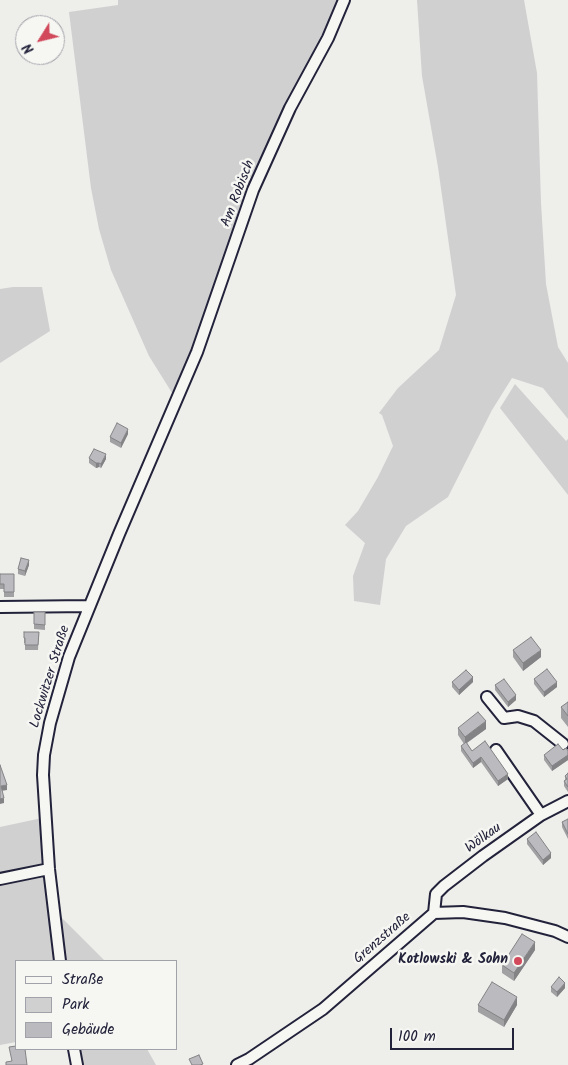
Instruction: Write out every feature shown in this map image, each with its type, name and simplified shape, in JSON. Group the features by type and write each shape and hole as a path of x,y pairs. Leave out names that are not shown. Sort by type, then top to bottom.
{"street":[{"name":"Am Robisch","path":"168,418 197,352 253,190 290,108 328,38 344,0"},
{"name":"Lockwitzer Straße","path":"60,960 50,869 43,775 45,745 69,657 168,418"},
{"path":"0,607 89,606"},
{"path":"487,696 504,718 518,716 534,721 566,745"},
{"path":"496,750 541,815"},
{"name":"Wölkau","path":"434,913 436,894 444,886 541,815 568,801"},
{"path":"0,880 50,869"},
{"path":"434,913 462,912 505,918 555,931 568,937"},
{"name":"Grenzstraße","path":"237,1065 248,1060 323,1009 434,913"},
{"path":"74,1050 77,1065"}],"green space":[{"path":"118,0 341,0 244,210 174,396 149,356 111,270 99,229 91,188 69,12 118,5"},
{"path":"417,0 524,0 537,73 541,203 546,284 558,347 568,363 568,419 543,388 512,378 492,410 448,497 406,526 386,559 380,605 354,601 353,576 365,543 345,525 358,511 393,446 382,415 379,413 398,388 439,350 456,295 438,167 422,76"},
{"path":"42,287 50,331 0,363 0,289"},
{"path":"515,384 566,441 568,439 568,495 500,408"},
{"path":"42,818 45,860 34,870 0,878 0,827"},
{"path":"45,877 50,882 57,960 15,960 15,1042 0,1045 0,885"},
{"path":"59,915 104,960 64,960"},
{"path":"77,1050 148,1050 156,1065 81,1065"}],"building":[{"path":"117,423 128,429 121,443 110,437"},
{"path":"94,449 106,454 101,464 89,458"},
{"path":"21,558 29,560 25,571 18,569"},
{"path":"0,574 14,574 14,592 4,592 4,584 0,584"},
{"path":"34,612 45,612 45,625 34,624"},
{"path":"24,632 39,632 38,645 25,645"},
{"path":"531,637 541,650 523,663 513,650"},
{"path":"547,669 557,682 544,692 534,679"},
{"path":"466,670 473,677 459,690 452,682"},
{"path":"504,679 516,695 508,702 495,685"},
{"path":"568,702 568,716 561,707"},
{"path":"478,712 486,721 465,737 458,728"},
{"path":"485,741 508,774 498,781 481,757 473,763 461,746 466,742 472,751"},
{"path":"558,744 563,750 566,748 568,755 552,766 544,755"},
{"path":"0,765 7,785 1,786 4,798 0,799"},
{"path":"568,773 568,787 564,781 567,779 565,776"},
{"path":"568,819 568,834 562,822"},
{"path":"536,832 551,853 543,860 527,839"},
{"path":"522,934 535,942 514,973 502,965"},
{"path":"559,977 565,983 557,992 551,987"},
{"path":"492,982 517,997 504,1020 478,1005"},
{"path":"15,1046 15,1050 25,1050 27,1065 6,1065 6,1062 12,1061 9,1047"},
{"path":"199,1055 203,1064 192,1065 189,1059"}],"place":[{"name":"Kotlowski & Sohn","path":"518,961"}]}
